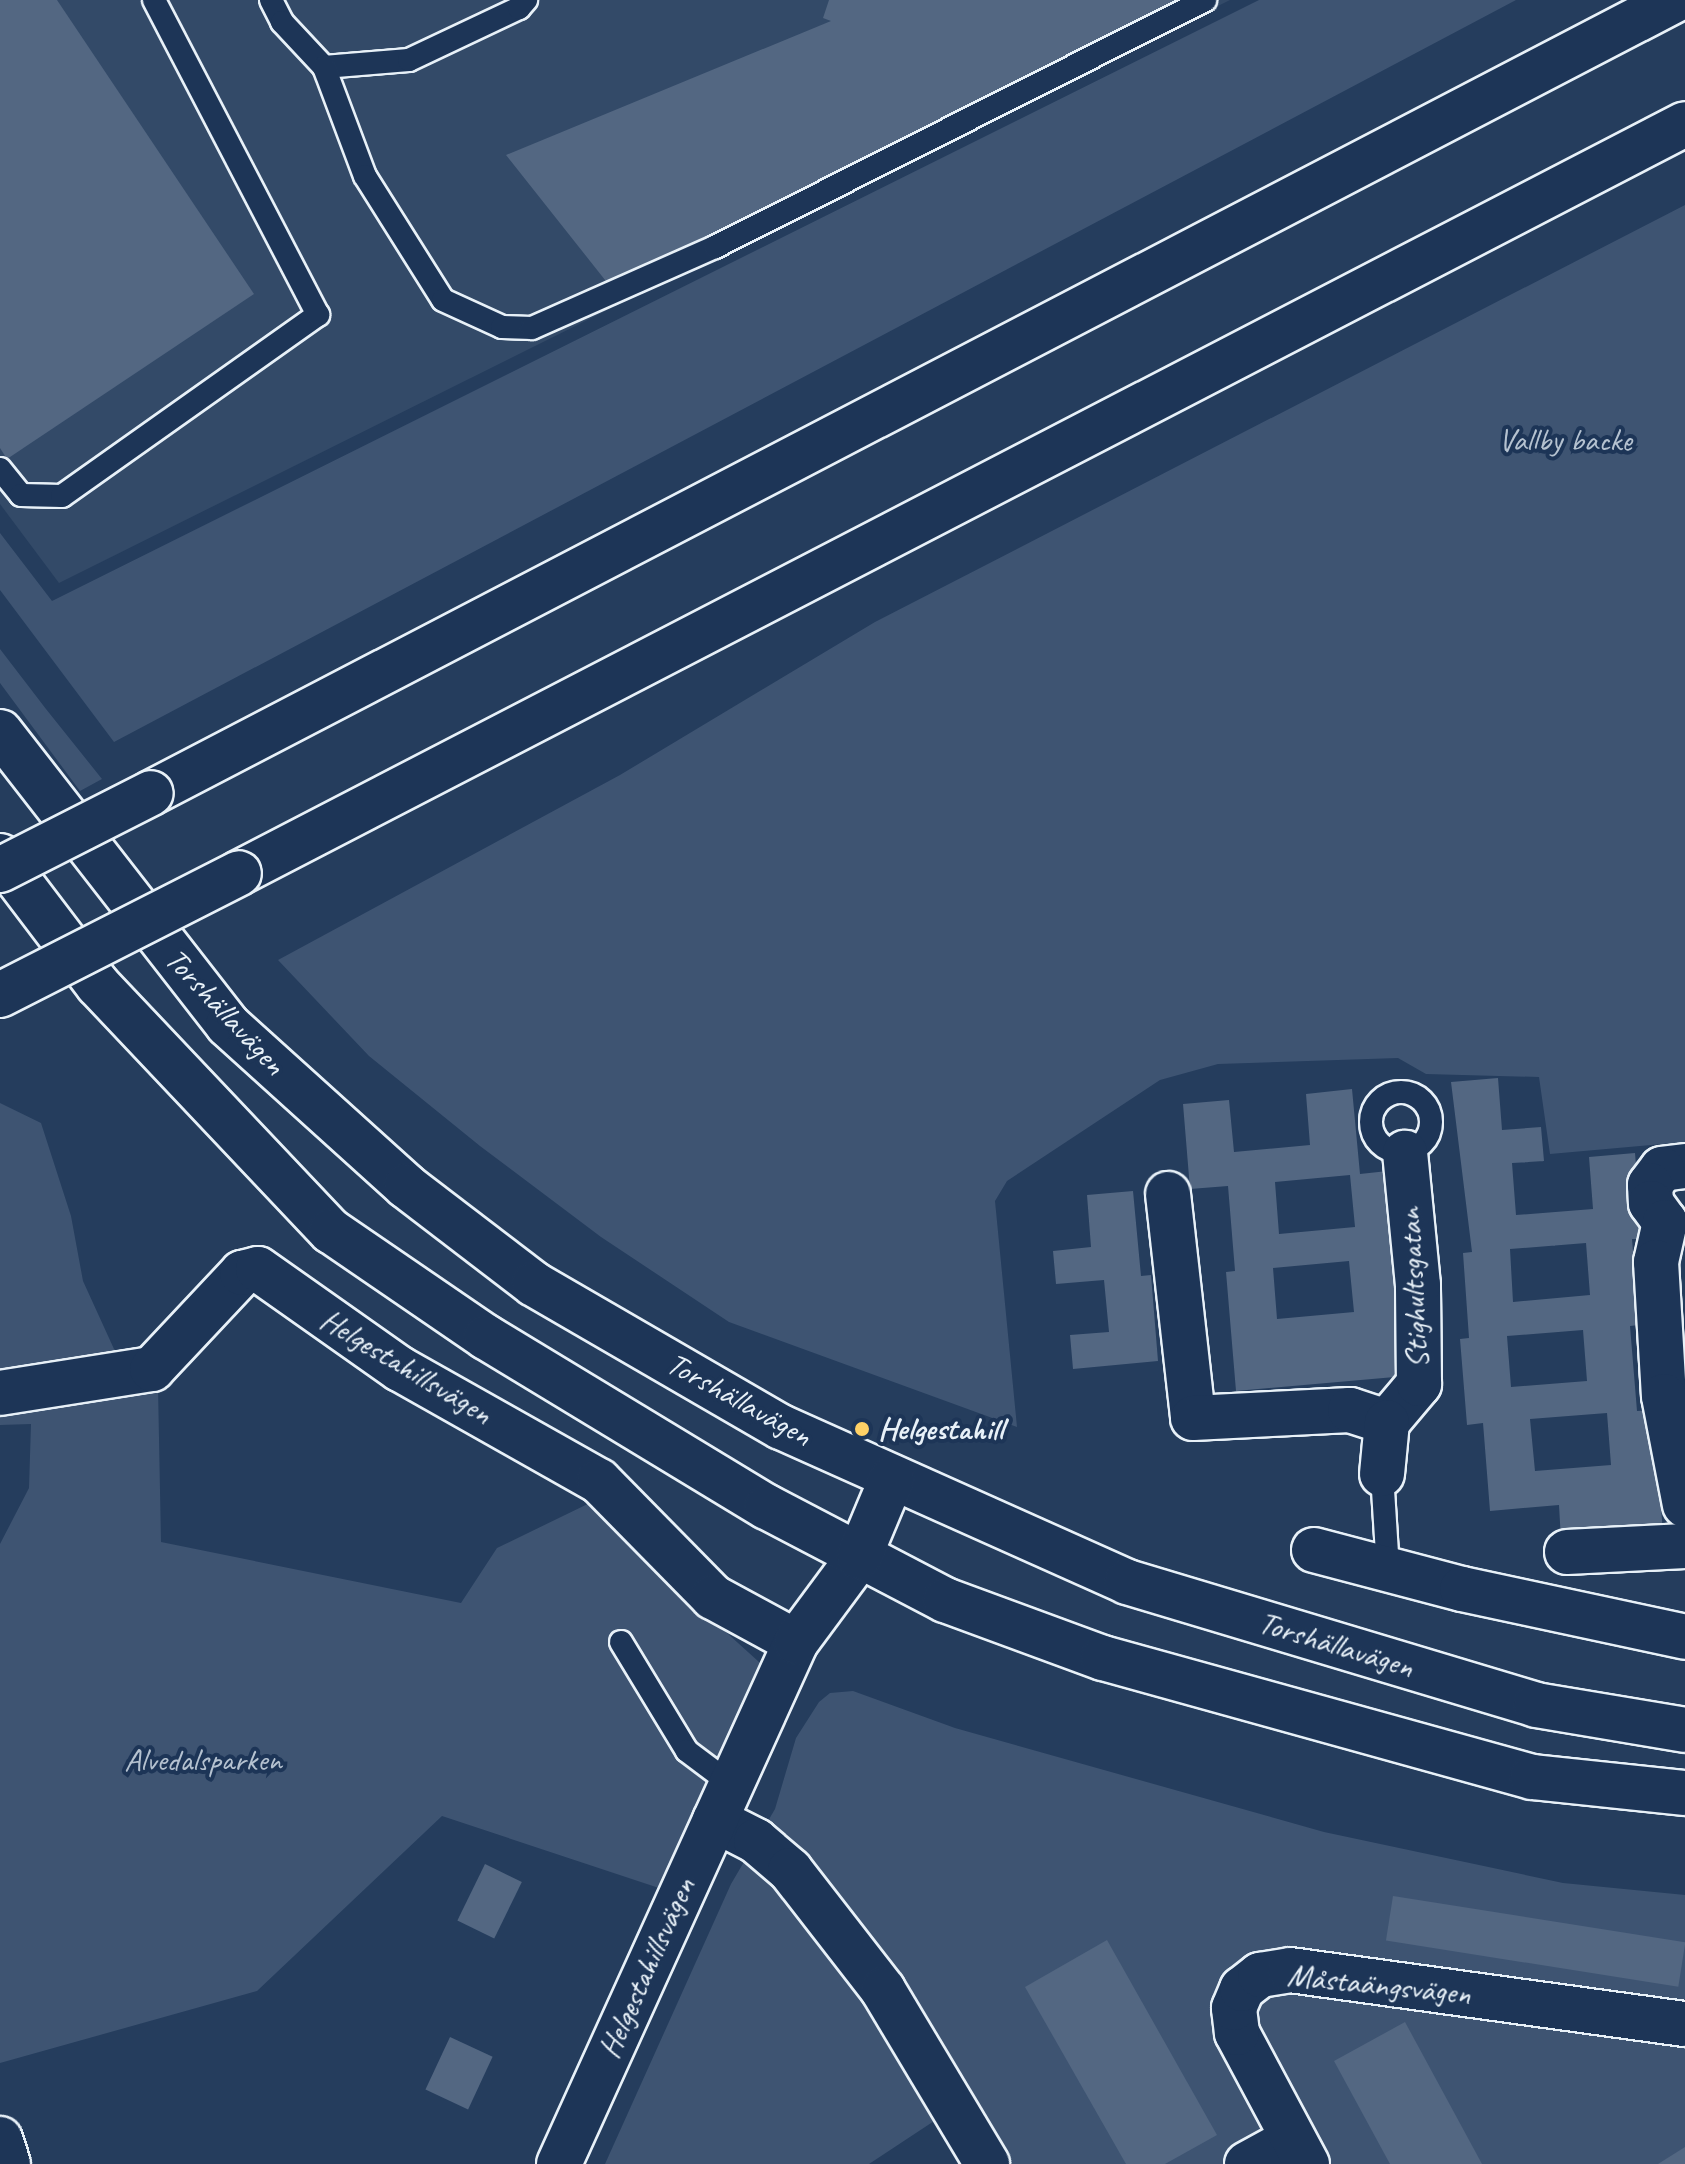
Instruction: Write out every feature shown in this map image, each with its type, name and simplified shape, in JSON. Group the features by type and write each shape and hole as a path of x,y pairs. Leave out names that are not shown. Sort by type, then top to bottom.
{"main road":[{"path":"0,870 1675,0"},
{"path":"0,995 1685,124"},
{"name":"Torshällavägen","path":"0,732 228,1025 406,1186 534,1284 781,1427 1127,1582 1536,1705 1685,1730"},
{"path":"0,856 98,985 331,1231 486,1337 859,1557 945,1600 1103,1658 1532,1777 1685,1793"},
{"name":"Stighultsgatan","path":"1387,1422 1419,1384 1418,1285 1405,1153"},
{"path":"1685,1166 1662,1169 1650,1185 1651,1203 1675,1220 1656,1262 1664,1396 1685,1505"},
{"path":"1168,1194 1193,1418 1350,1410 1387,1422 1382,1474"},
{"name":"Helgestahillsvägen","path":"0,1393 152,1369 242,1273 258,1269 400,1369 599,1481 713,1597 796,1642"},
{"name":"Helgestahillsvägen","path":"559,2164 796,1642 859,1557 892,1478"},
{"path":"1567,1552 1685,1546"},
{"path":"1314,1550 1388,1570 1685,1637"},
{"path":"723,1802 756,1841 799,1882 883,1990 987,2164"},
{"name":"Måstaängsvägen","path":"1247,2164 1300,2152 1237,2033 1234,2008 1242,1989 1260,1975 1290,1970 1685,2024"},
{"path":"0,2139 8,2164"}],"lane":[{"path":"0,469 21,495 62,496 318,315 154,0"},
{"path":"271,0 282,22 324,67 365,176 443,300 502,327 532,328 730,240 1205,0"},
{"path":"324,67 409,60 519,8 526,0"},
{"path":"1382,1474 1388,1570"},
{"path":"621,1642 687,1751 723,1802"}],"shaded area":[{"path":"0,0 1230,0 59,583 0,504"}],"green space":[{"path":"1259,0 1516,0 114,742 0,590 0,533 52,601"},
{"name":"Vallby backe","path":"1685,205 1685,1142 1550,1154 1539,1077 1426,1074 1398,1058 1218,1064 1160,1080 1007,1181 995,1201 1017,1427 729,1322 601,1237 480,1146 369,1056 278,960 620,775 875,622"},
{"path":"0,649 102,779 80,791 0,683"},
{"name":"Alvedalsparken","path":"0,1103 41,1123 71,1216 83,1281 114,1349 158,1387 161,1542 461,1603 497,1548 598,1499 654,1567 769,1671 665,1890 442,1816 257,1991 0,2063 0,1544 29,1488 31,1424 0,1425"},
{"path":"853,1691 955,1728 1324,1832 1563,1883 1685,1895 1685,2164 1012,2164 972,2096 869,2164 605,2164 731,1884 775,1809 796,1738 819,1702 830,1693"}],"building":[{"path":"0,0 57,0 254,294 7,459 0,448"},
{"path":"829,0 1181,0 609,285 506,155 831,21 823,18"},
{"path":"1498,1078 1502,1130 1541,1127 1544,1161 1512,1163 1516,1215 1593,1209 1589,1157 1635,1153 1642,1239 1632,1239 1639,1325 1630,1326 1637,1411 1653,1410 1663,1532 1561,1540 1559,1505 1490,1511 1483,1423 1467,1425 1460,1339 1469,1338 1463,1253 1472,1252 1451,1082","holes":["1586,1243 1590,1295 1513,1302 1510,1249","1583,1330 1587,1381 1511,1387 1507,1336","1607,1413 1611,1465 1535,1471 1530,1419"]},
{"path":"1352,1089 1360,1174 1397,1170 1406,1376 1236,1391 1226,1272 1235,1271 1228,1186 1190,1189 1183,1104 1229,1100 1234,1152 1310,1145 1306,1094","holes":["1350,1175 1355,1227 1279,1234 1275,1182","1349,1261 1354,1312 1277,1319 1273,1268"]},
{"path":"1133,1191 1141,1276 1151,1275 1158,1361 1073,1369 1070,1335 1109,1332 1104,1280 1056,1284 1053,1251 1091,1247 1087,1195"},
{"path":"485,1864 522,1882 494,1939 457,1921"},
{"path":"1393,1896 1685,1942 1678,1987 1386,1940"},
{"path":"1107,1940 1217,2135 1165,2164 1126,2164 1025,1987"},
{"path":"1405,2022 1482,2164 1390,2164 1334,2061"},
{"path":"450,2037 493,2057 468,2109 425,2090"},
{"path":"1685,2147 1685,2164 1658,2164"}],"place":[{"name":"Helgestahill","path":"862,1429"}]}
